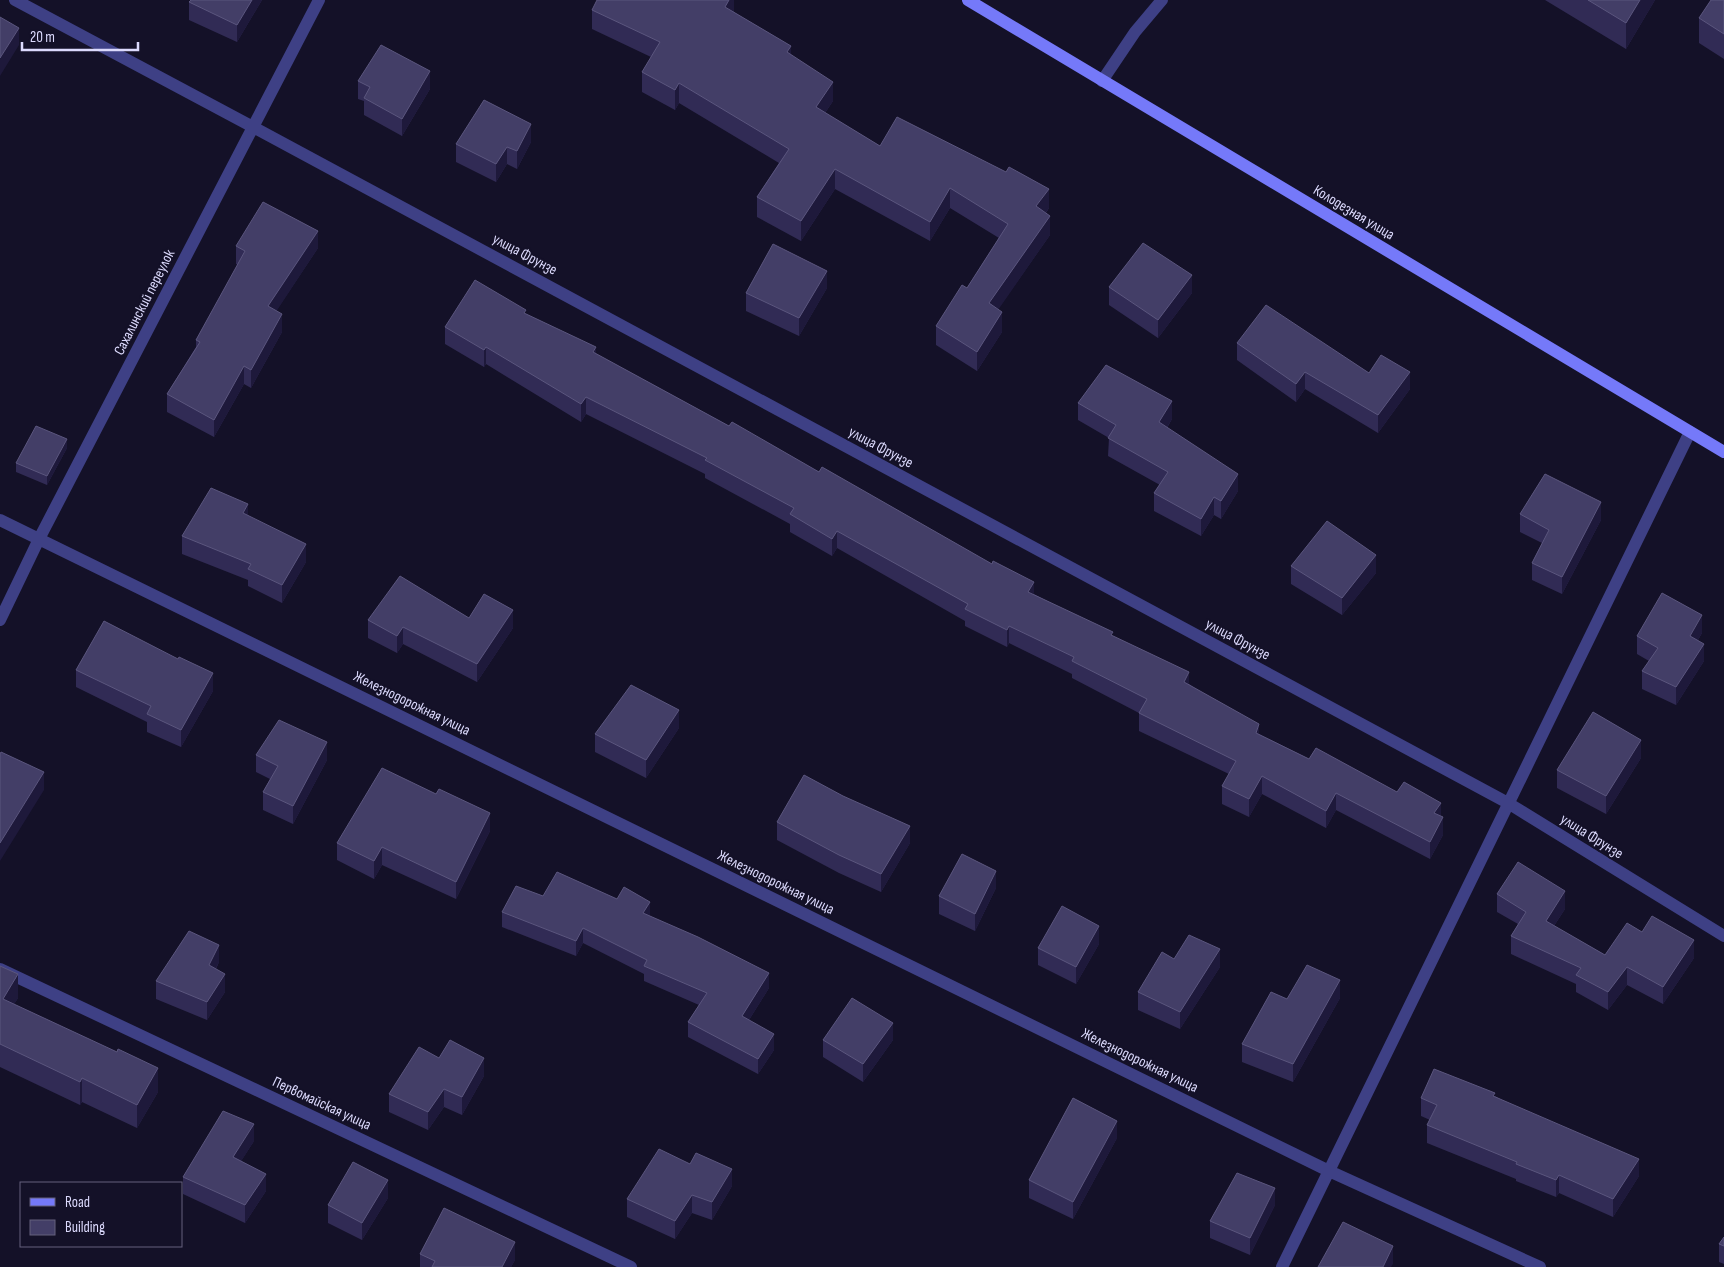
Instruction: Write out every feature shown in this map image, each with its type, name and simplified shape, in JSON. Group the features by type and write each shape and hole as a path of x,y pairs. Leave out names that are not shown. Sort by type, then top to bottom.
{"main road":[{"name":"Колодезная улица","path":"968,0 1724,452"}],"street":[{"name":"улица Фрунзе","path":"15,0 253,126 1508,804 1724,936"},
{"name":"Сахалинский переулок","path":"0,620 39,539 319,0"},
{"path":"1102,80 1135,32 1162,0"},
{"path":"1282,1267 1690,432"},
{"name":"Железнодорожная улица","path":"0,520 1329,1171 1540,1267"},
{"name":"Первомайская улица","path":"0,969 631,1267"}],"building":[{"path":"191,0 252,0 237,25 189,2"},
{"path":"597,0 729,0 725,7 791,46 787,52 833,82 816,107 880,146 897,117 1006,172 1009,167 1049,189 1036,206 1050,216 989,303 1002,312 977,352 936,326 962,285 967,288 1008,224 950,188 930,222 835,169 801,221 757,197 789,149 679,83 675,90 642,72 660,42 592,10"},
{"path":"1588,0 1640,0 1626,23"},
{"path":"1711,0 1724,0 1724,34 1699,18"},
{"path":"0,17 19,28 0,58"},
{"path":"381,45 430,71 402,119 364,98 370,87 358,81"},
{"path":"484,100 531,124 517,151 507,147 496,164 456,144"},
{"path":"263,202 318,231 268,306 282,314 251,370 244,366 214,420 167,394 200,342 196,340 245,251 236,246"},
{"path":"1143,243 1192,275 1158,320 1109,287"},
{"path":"773,244 827,271 799,318 746,293"},
{"path":"475,280 526,310 524,313 596,347 593,352 729,426 732,422 819,472 822,467 992,564 993,561 1034,582 1028,592 1113,632 1111,635 1189,672 1184,682 1259,724 1256,733 1309,759 1316,748 1397,792 1404,782 1441,803 1434,813 1443,817 1430,842 1336,793 1326,811 1262,776 1249,799 1222,786 1236,761 1139,713 1147,699 1072,661 1074,657 1009,626 1007,630 965,609 968,604 837,531 832,539 790,514 794,508 705,460 707,458 586,397 581,404 486,347 484,350 445,327"},
{"path":"1266,305 1369,373 1381,355 1410,372 1378,415 1305,372 1296,384 1237,343"},
{"path":"1106,365 1172,401 1159,422 1238,474 1221,501 1214,497 1201,519 1154,493 1168,472 1108,438 1116,425 1078,403"},
{"path":"36,426 67,439 47,476 16,463"},
{"path":"1545,474 1601,502 1562,577 1532,563 1549,530 1520,514"},
{"path":"211,488 248,504 243,513 306,544 282,585 248,569 251,564 182,536"},
{"path":"1327,521 1376,555 1342,598 1291,566"},
{"path":"400,576 469,618 484,594 513,610 477,664 403,627 397,636 368,620"},
{"path":"1662,593 1702,615 1690,636 1704,644 1676,687 1642,671 1658,648 1637,636"},
{"path":"104,621 178,659 179,657 213,673 181,730 147,714 151,706 76,670"},
{"path":"631,685 679,710 646,760 595,734"},
{"path":"1593,712 1641,740 1606,796 1557,770"},
{"path":"279,720 327,742 293,806 263,792 278,766 256,755"},
{"path":"1,752 44,772 0,843 0,754"},
{"path":"382,768 436,794 439,789 490,813 456,882 382,847 374,861 337,843"},
{"path":"804,775 843,796 910,826 881,874 839,855 777,822"},
{"path":"962,854 996,871 975,914 939,896"},
{"path":"1518,862 1565,891 1546,921 1605,955 1627,923 1642,932 1652,916 1694,940 1663,987 1627,967 1608,992 1576,975 1581,968 1511,936 1526,912 1497,894"},
{"path":"557,872 617,899 624,887 650,902 643,913 698,937 769,973 742,1016 774,1034 758,1059 688,1022 707,993 644,966 647,960 583,928 576,941 502,912 516,886 543,896"},
{"path":"1062,906 1099,926 1076,967 1038,948"},
{"path":"189,931 219,945 209,965 225,974 207,1002 156,981"},
{"path":"1189,935 1220,949 1180,1012 1138,992 1162,952 1174,959"},
{"path":"1307,965 1340,980 1293,1064 1242,1044 1271,992 1287,999"},
{"path":"0,966 18,974 3,999 117,1052 118,1049 158,1068 137,1105 82,1078 80,1082 0,1044"},
{"path":"852,998 893,1023 863,1064 823,1040"},
{"path":"450,1040 484,1058 462,1097 444,1089 428,1112 389,1094 419,1047 439,1058"},
{"path":"1434,1069 1495,1093 1493,1096 1639,1159 1613,1199 1559,1175 1556,1180 1427,1125 1437,1105 1421,1098"},
{"path":"1073,1098 1117,1121 1073,1202 1029,1180"},
{"path":"223,1111 254,1124 233,1157 266,1174 245,1205 183,1177"},
{"path":"659,1149 690,1164 696,1153 732,1169 712,1202 692,1195 675,1221 627,1199"},
{"path":"353,1162 388,1180 362,1223 328,1205"},
{"path":"1237,1173 1275,1188 1250,1238 1210,1221"},
{"path":"444,1208 515,1242 502,1267 432,1267 435,1261 420,1254"},
{"path":"1343,1222 1393,1246 1383,1267 1318,1267"},
{"path":"1724,1237 1724,1246 1719,1244"}]}
